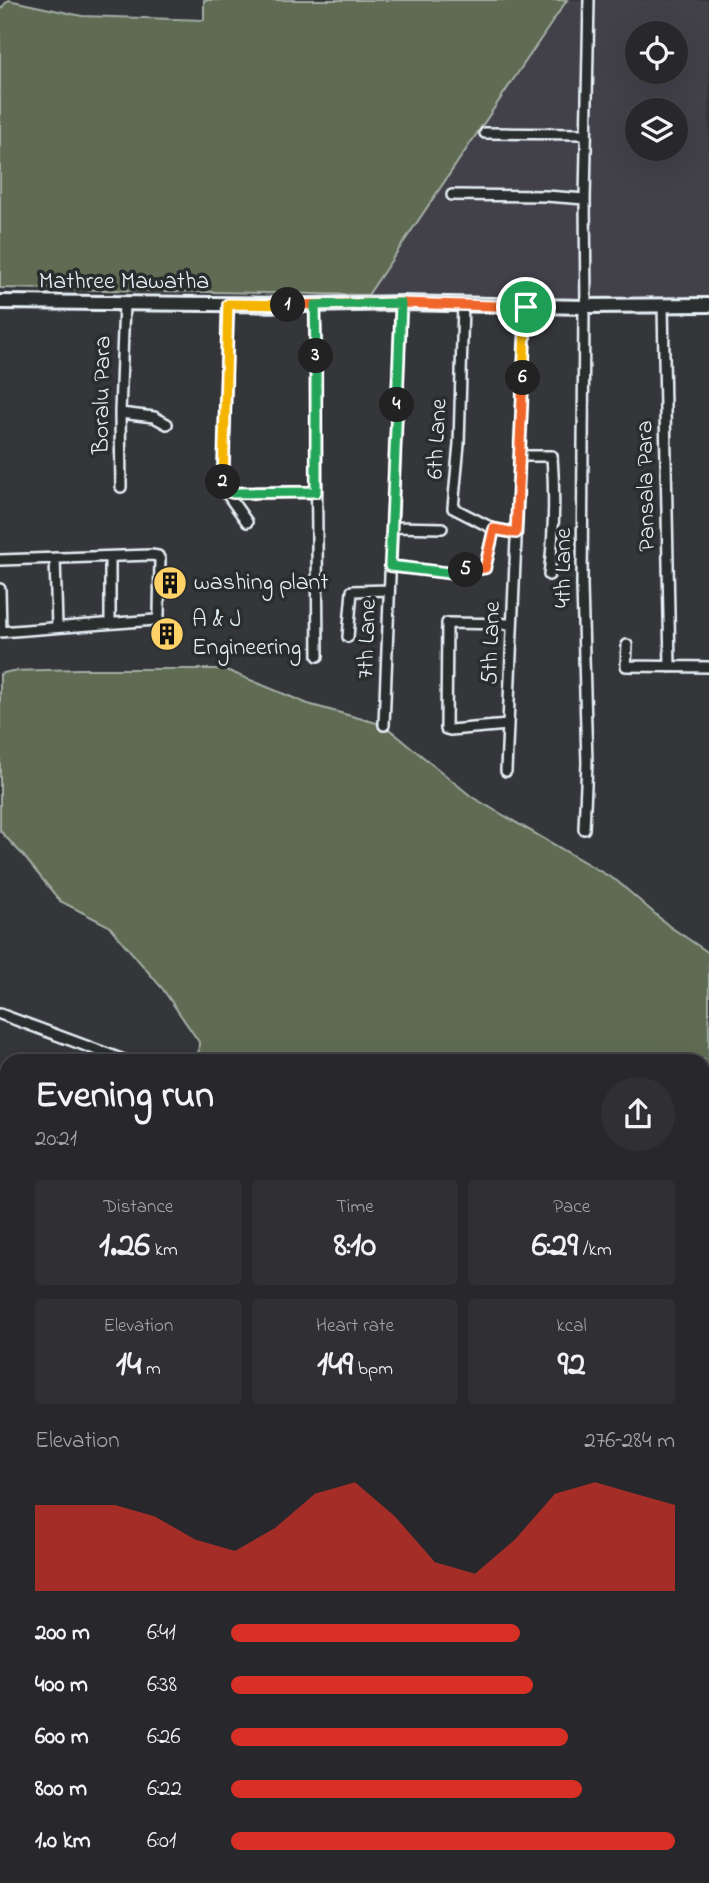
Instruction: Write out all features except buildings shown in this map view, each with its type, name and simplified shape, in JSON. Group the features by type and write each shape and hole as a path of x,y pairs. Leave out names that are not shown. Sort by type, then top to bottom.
{"street":[{"name":"4th Lane","path":"584,829 587,763 582,586 584,199 589,0"},
{"path":"485,133 586,134"},
{"path":"452,195 584,199"},
{"name":"Mathree Mawatha","path":"0,302 315,305 401,303 526,307 709,305"},
{"name":"Boralu Para","path":"121,487 120,413 124,303"},
{"name":"7th Lane","path":"384,725 401,303"},
{"path":"228,304 223,481 225,491 247,522"},
{"name":"6th Lane","path":"463,304 459,444 453,508 494,529 516,533"},
{"path":"315,305 318,656"},
{"name":"Pansala Para","path":"663,305 670,667"},
{"name":"5th Lane","path":"506,771 526,307"},
{"path":"120,413 154,417 167,424"},
{"path":"520,456 552,456 552,550 549,575"},
{"path":"225,491 316,492"},
{"path":"392,527 442,528"},
{"path":"390,566 449,573 485,568 494,529"},
{"path":"0,560 158,556 159,614 155,620 0,632 0,589"},
{"path":"110,557 110,622"},
{"path":"55,558 57,627"},
{"path":"348,637 352,591 389,590"},
{"path":"508,725 446,729 447,623 512,624"},
{"path":"627,645 626,666 709,667"},
{"path":"0,1014 108,1054"}],"shaded area":[{"path":"567,0 709,0 709,302 368,295"}],"green space":[{"path":"8,0 82,16 204,20 204,0 567,0 368,295 0,288 0,10"},
{"path":"224,669 308,704 384,725 472,797 617,881 669,926 709,953 709,1054 198,1054 199,1042 162,988 109,926 60,901 0,831 0,674 12,671"}],"place":[{"name":"washing plant","path":"170,583"},
{"name":"A & J Engineering","path":"167,634"}],"route":[{"path":"526,307 401,303 228,304 223,481 225,491 296,494 316,492 315,305 401,303 390,566 449,573 485,568 494,529 516,533 526,307"}]}
